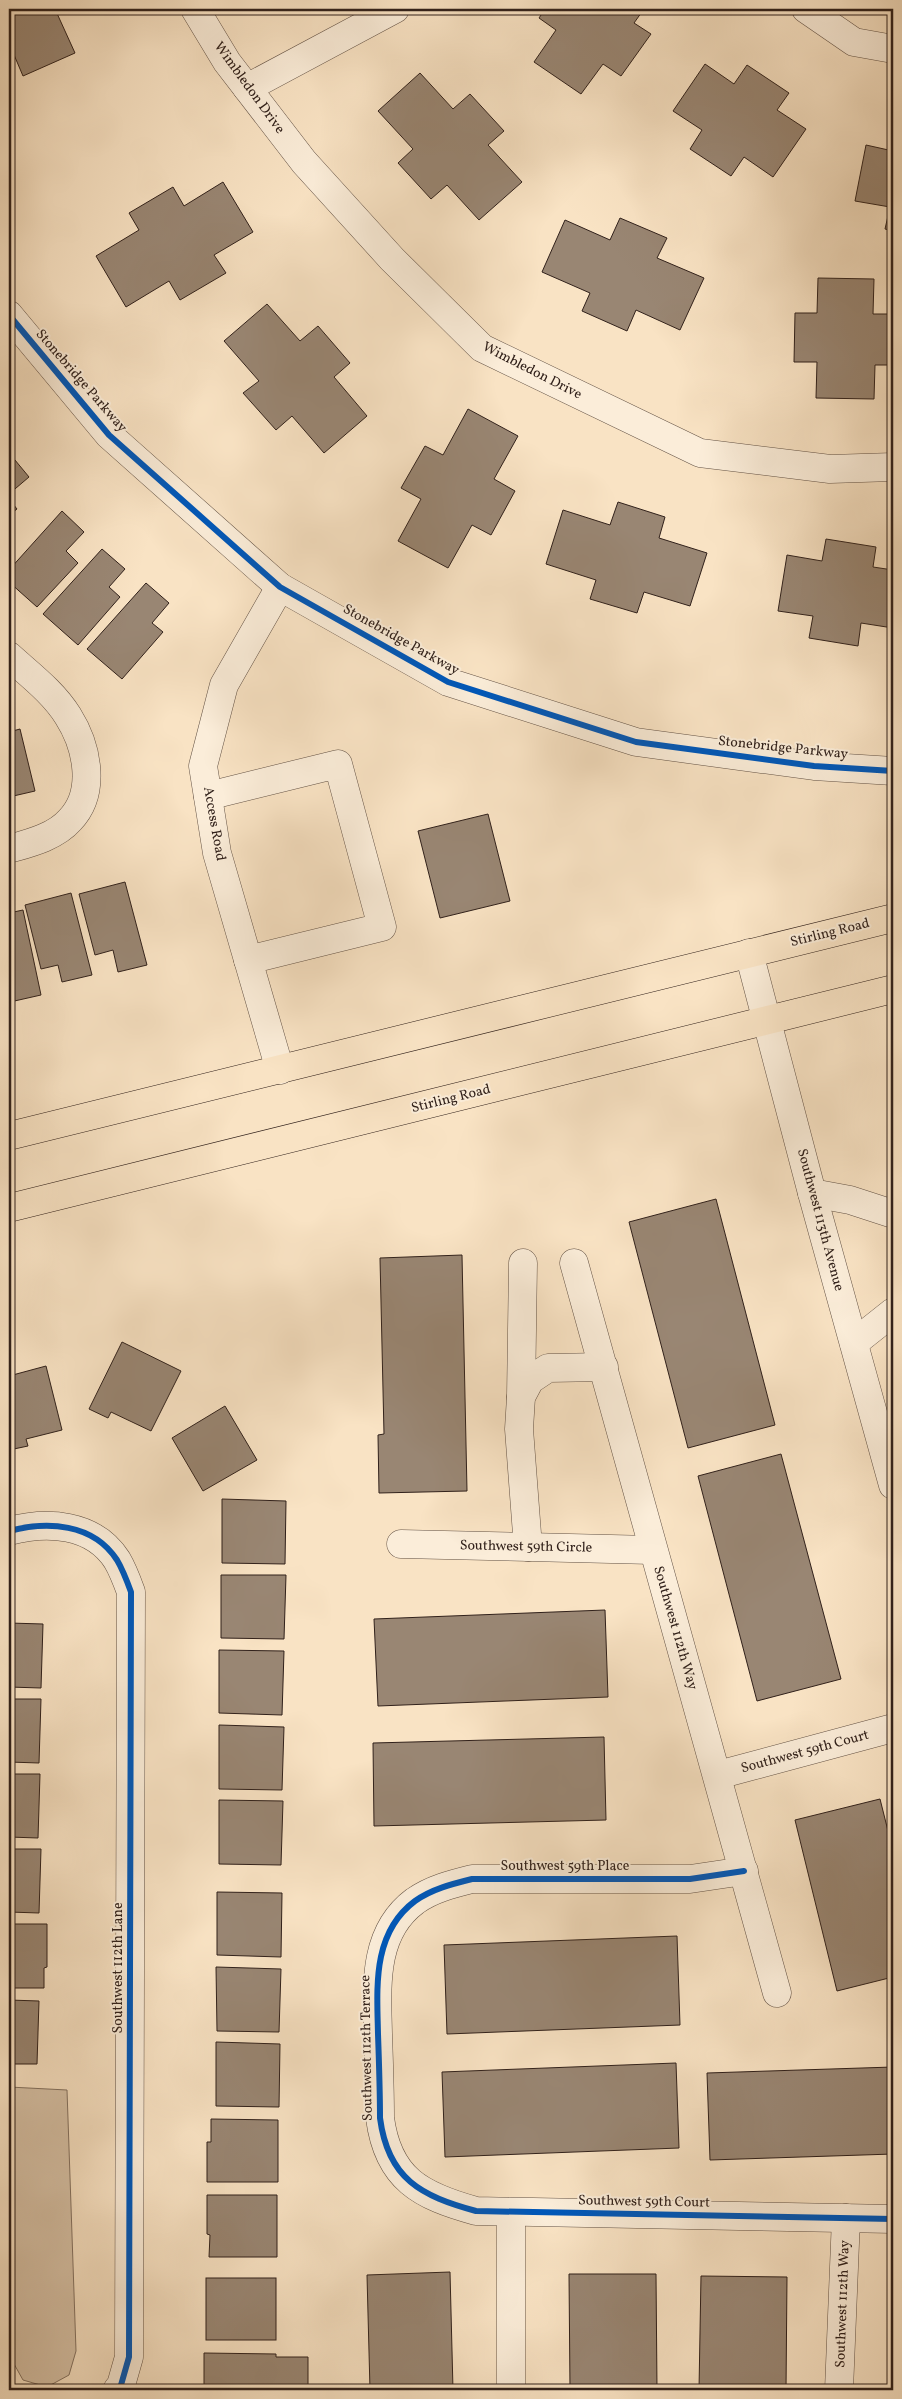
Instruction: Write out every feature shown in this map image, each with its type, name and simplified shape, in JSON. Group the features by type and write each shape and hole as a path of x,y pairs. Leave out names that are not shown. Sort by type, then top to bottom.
{"main road":[{"name":"Stirling Road","path":"9,1136 893,918"},
{"name":"Stirling Road","path":"9,1208 893,989"}],"street":[{"name":"Wimbledon Drive","path":"195,9 225,58 316,176 392,259 482,348 700,453 830,469 893,467"},
{"path":"247,88 395,9"},
{"path":"806,9 854,42 893,49"},
{"name":"Stonebridge Parkway","path":"9,315 109,435 280,587 448,682 636,742 814,766 893,771"},
{"name":"Access Road","path":"280,587 224,685 203,766 218,853 280,1070"},
{"path":"9,656 48,691 68,716 81,742 87,771 84,797 71,819 54,833 31,843 9,849"},
{"path":"208,796 338,764 382,926 248,960"},
{"name":"Southwest 113th Avenue","path":"749,954 812,1193 893,1485"},
{"path":"812,1193 850,1200 893,1214"},
{"path":"523,1263 519,1429 528,1547"},
{"name":"Southwest 112th Way","path":"574,1263 604,1367 652,1550 718,1775 777,1993"},
{"path":"854,1343 893,1312"},
{"path":"521,1397 530,1380 548,1368 604,1367"},
{"name":"Southwest 112th Lane","path":"9,1531 28,1526 62,1526 81,1531 116,1559 131,1592 129,2357 121,2385 117,2390"},
{"name":"Southwest 59th Circle","path":"401,1544 652,1550"},
{"name":"Southwest 59th Court","path":"718,1775 893,1728"},
{"name":"Southwest 59th Place","path":"398,1918 415,1901 438,1888 472,1879 690,1878 744,1871"},
{"name":"Southwest 112th Terrace","path":"398,1918 384,1944 377,1972 383,2140 391,2160 404,2175"},
{"name":"Southwest 59th Court","path":"404,2175 425,2193 450,2204 476,2211 893,2219"},
{"path":"511,2212 511,2390"},
{"name":"Southwest 112th Way","path":"839,2390 846,2218"}],"shaded area":[{"path":"9,2087 67,2090 76,2351 69,2375 47,2387 23,2380 9,2355"}],"building":[{"path":"9,9 55,9 75,53 23,76 9,43"},
{"path":"545,9 644,9 634,23 651,34 621,76 603,64 581,94 534,62 556,30 539,18"},
{"path":"705,64 734,84 747,65 789,93 777,110 806,129 773,177 744,157 731,176 690,149 702,130 673,111"},
{"path":"420,73 453,109 470,94 504,131 488,145 522,182 479,220 447,185 431,199 398,163 413,149 378,111"},
{"path":"866,145 893,151 893,231 885,229 890,207 855,201"},
{"path":"223,182 253,232 214,255 226,273 180,300 169,281 126,307 96,256 139,230 129,213 173,187 184,206"},
{"path":"620,218 667,238 657,258 704,278 680,330 636,310 627,331 582,311 590,293 542,272 565,220 610,240"},
{"path":"818,278 874,279 873,314 893,314 893,365 875,365 874,399 816,398 817,362 794,362 795,313 817,313"},
{"path":"267,304 300,341 318,326 350,363 334,377 367,416 324,453 292,416 276,430 243,393 259,381 224,341"},
{"path":"468,409 518,436 494,479 515,491 491,535 472,525 448,568 398,541 421,499 401,488 425,446 443,455"},
{"path":"9,455 29,477 9,494"},
{"path":"9,499 17,509 9,515"},
{"path":"618,502 665,517 659,538 707,553 690,606 644,592 637,613 590,599 596,580 546,564 563,510 610,525"},
{"path":"62,511 84,532 66,551 78,563 37,607 9,582 9,570"},
{"path":"826,539 876,547 873,567 893,570 893,628 861,623 858,646 809,638 813,616 778,611 787,555 822,561"},
{"path":"102,549 125,569 109,587 120,597 78,645 43,614"},
{"path":"146,583 169,603 152,623 163,632 122,679 87,649"},
{"path":"20,729 35,791 9,797 9,732"},
{"path":"488,814 510,901 440,918 418,831"},
{"path":"125,882 147,965 118,972 113,950 95,955 79,894"},
{"path":"71,893 92,975 62,982 58,965 41,969 25,905"},
{"path":"23,910 41,995 10,1002 9,913"},
{"path":"716,1199 775,1425 688,1448 629,1222"},
{"path":"462,1255 467,1491 379,1493 378,1435 384,1434 380,1258"},
{"path":"122,1342 181,1371 151,1431 111,1412 108,1418 89,1409"},
{"path":"46,1366 62,1430 26,1439 28,1446 9,1450 9,1376"},
{"path":"225,1406 257,1460 203,1491 172,1438"},
{"path":"781,1454 841,1679 757,1701 698,1476"},
{"path":"222,1499 286,1501 285,1564 222,1563"},
{"path":"221,1575 286,1575 284,1639 221,1638"},
{"path":"605,1610 608,1697 378,1706 374,1619"},
{"path":"9,1623 43,1624 41,1688 9,1687"},
{"path":"219,1650 284,1651 282,1715 219,1713"},
{"path":"9,1699 41,1699 39,1763 9,1762"},
{"path":"219,1725 284,1727 282,1790 219,1789"},
{"path":"604,1737 606,1820 374,1826 373,1743"},
{"path":"9,1774 40,1774 38,1838 9,1837"},
{"path":"880,1799 893,1851 893,1977 837,1991 795,1820"},
{"path":"219,1800 283,1801 281,1865 219,1864"},
{"path":"9,1849 41,1849 39,1913 9,1912"},
{"path":"217,1892 282,1893 281,1957 217,1955"},
{"path":"9,1924 47,1924 47,1967 44,1968 44,1988 9,1988"},
{"path":"677,1936 680,2025 447,2034 444,1945"},
{"path":"216,1967 281,1969 279,2032 217,2031"},
{"path":"9,2000 39,2001 37,2064 9,2064"},
{"path":"216,2042 280,2044 279,2107 216,2106"},
{"path":"676,2063 679,2148 445,2157 442,2072"},
{"path":"893,2067 893,2154 710,2160 707,2073"},
{"path":"211,2119 278,2120 278,2182 207,2182 207,2142 211,2142"},
{"path":"207,2195 277,2195 277,2257 209,2257 210,2235 207,2234"},
{"path":"450,2272 453,2390 370,2390 367,2275"},
{"path":"569,2274 656,2274 657,2390 570,2390"},
{"path":"701,2276 787,2277 786,2390 699,2390"},
{"path":"206,2278 276,2278 276,2340 206,2340"},
{"path":"204,2353 276,2354 276,2357 308,2357 308,2390 204,2390"}],"cycle path":[{"path":"9,315 109,435 280,587 448,682 636,742 814,766 893,771"},
{"path":"9,1531 39,1526 54,1526 82,1532 95,1538 117,1560 131,1592 129,2357 121,2385 117,2390"},
{"path":"744,1871 690,1879 472,1879 435,1890 415,1901 401,1914 391,1929 384,1945 378,1980 380,2118 384,2139 391,2156 399,2170 410,2182 439,2199 476,2211 893,2219"}]}
